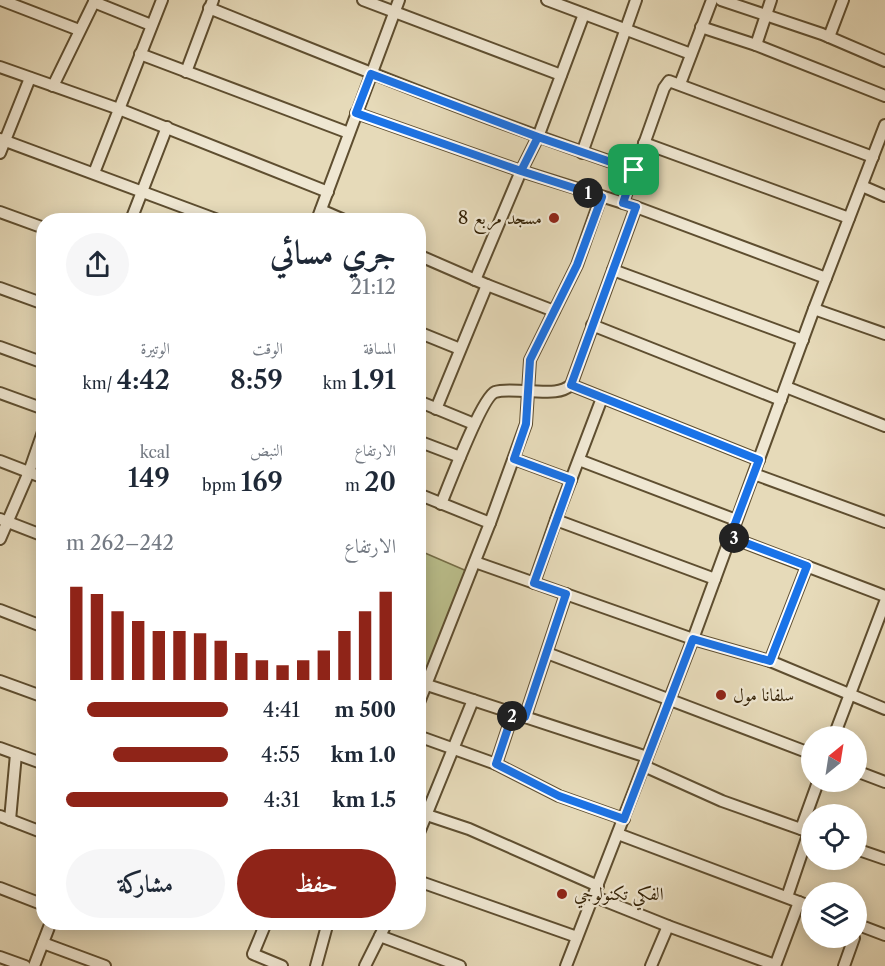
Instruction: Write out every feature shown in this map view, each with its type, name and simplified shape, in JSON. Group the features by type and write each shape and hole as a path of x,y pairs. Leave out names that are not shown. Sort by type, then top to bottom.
{"street":[{"path":"1,0 79,30"},
{"path":"94,173 162,0"},
{"path":"363,0 561,75"},
{"path":"320,213 399,0"},
{"path":"547,0 691,54"},
{"path":"582,153 636,0"},
{"path":"680,84 712,0"},
{"path":"721,0 829,37 885,61"},
{"path":"756,45 771,0"},
{"path":"829,37 843,0"},
{"path":"53,86 94,1 151,25"},
{"path":"186,72 211,4 371,74 538,137 634,170"},
{"path":"475,280 521,171 538,137 584,14"},
{"path":"701,27 756,45 885,96"},
{"path":"140,54 349,133"},
{"path":"0,67 119,109 328,192"},
{"path":"0,153 2,140 30,78"},
{"path":"623,203 666,83 673,81 873,157"},
{"path":"356,113 521,171 636,207 826,279"},
{"path":"566,966 693,639 814,309 885,125"},
{"path":"134,213 166,128"},
{"path":"2,140 200,213"},
{"path":"644,143 849,218"},
{"path":"862,186 885,196"},
{"path":"426,674 476,562 526,424 530,360 577,265 602,197"},
{"path":"441,504 486,400 495,392 544,393 565,390 571,385 636,207"},
{"path":"0,212 36,225"},
{"path":"426,259 554,311"},
{"path":"613,270 803,340"},
{"path":"436,408 487,285"},
{"path":"0,288 36,301"},
{"path":"814,309 885,334"},
{"path":"592,325 781,400"},
{"path":"426,335 460,349"},
{"path":"0,347 36,360"},
{"path":"571,385 759,460"},
{"path":"786,387 885,426"},
{"path":"0,393 36,406"},
{"path":"534,583 602,398"},
{"path":"426,404 474,424"},
{"path":"426,444 460,458"},
{"path":"0,539 4,520 29,472 36,452"},
{"path":"514,459 571,480"},
{"path":"579,460 736,520"},
{"path":"0,461 36,475"},
{"path":"754,474 885,522"},
{"path":"426,497 490,523"},
{"path":"4,520 36,533"},
{"path":"556,520 715,579"},
{"path":"730,537 885,596"},
{"path":"476,562 693,639 770,661 885,709"},
{"path":"770,661 807,566"},
{"path":"525,717 566,594"},
{"path":"838,726 885,602"},
{"path":"0,610 36,624"},
{"path":"547,653 801,750"},
{"path":"0,681 36,694"},
{"path":"426,684 525,717 646,762 722,801 801,829"},
{"path":"473,700 427,815 468,829 668,926 775,965 799,902 618,834"},
{"path":"496,764 513,713"},
{"path":"426,739 496,764 559,796 624,819"},
{"path":"0,748 36,761"},
{"path":"16,754 5,818 36,830"},
{"path":"867,775 885,782"},
{"path":"787,897 801,851"},
{"path":"867,853 885,859"},
{"path":"426,884 577,937"},
{"path":"0,888 36,902"},
{"path":"651,966 668,926"},
{"path":"867,929 885,935"},
{"path":"34,966 48,930"},
{"path":"261,930 253,954 280,966"},
{"path":"316,966 326,930"},
{"path":"365,966 383,930"},
{"path":"380,936 460,966"},
{"path":"43,943 105,966"},
{"path":"844,966 850,948"},
{"path":"0,957 25,966"}],"green space":[{"path":"426,553 469,572 426,676"}],"place":[{"name":"مسجد مربع 8","path":"554,218"},
{"name":"سلفانا مول","path":"721,695"},
{"name":"الفكي تكنولوجي","path":"562,894"}],"route":[{"path":"634,170 538,137 521,171 356,113 371,74 538,137 521,171 602,197 577,265 530,360 528,414 514,459 571,480 534,583 566,594 525,717 513,713 496,764 559,796 624,819 693,639 770,661 807,566 730,537 759,460 571,385 636,207 623,203 634,170"}]}
